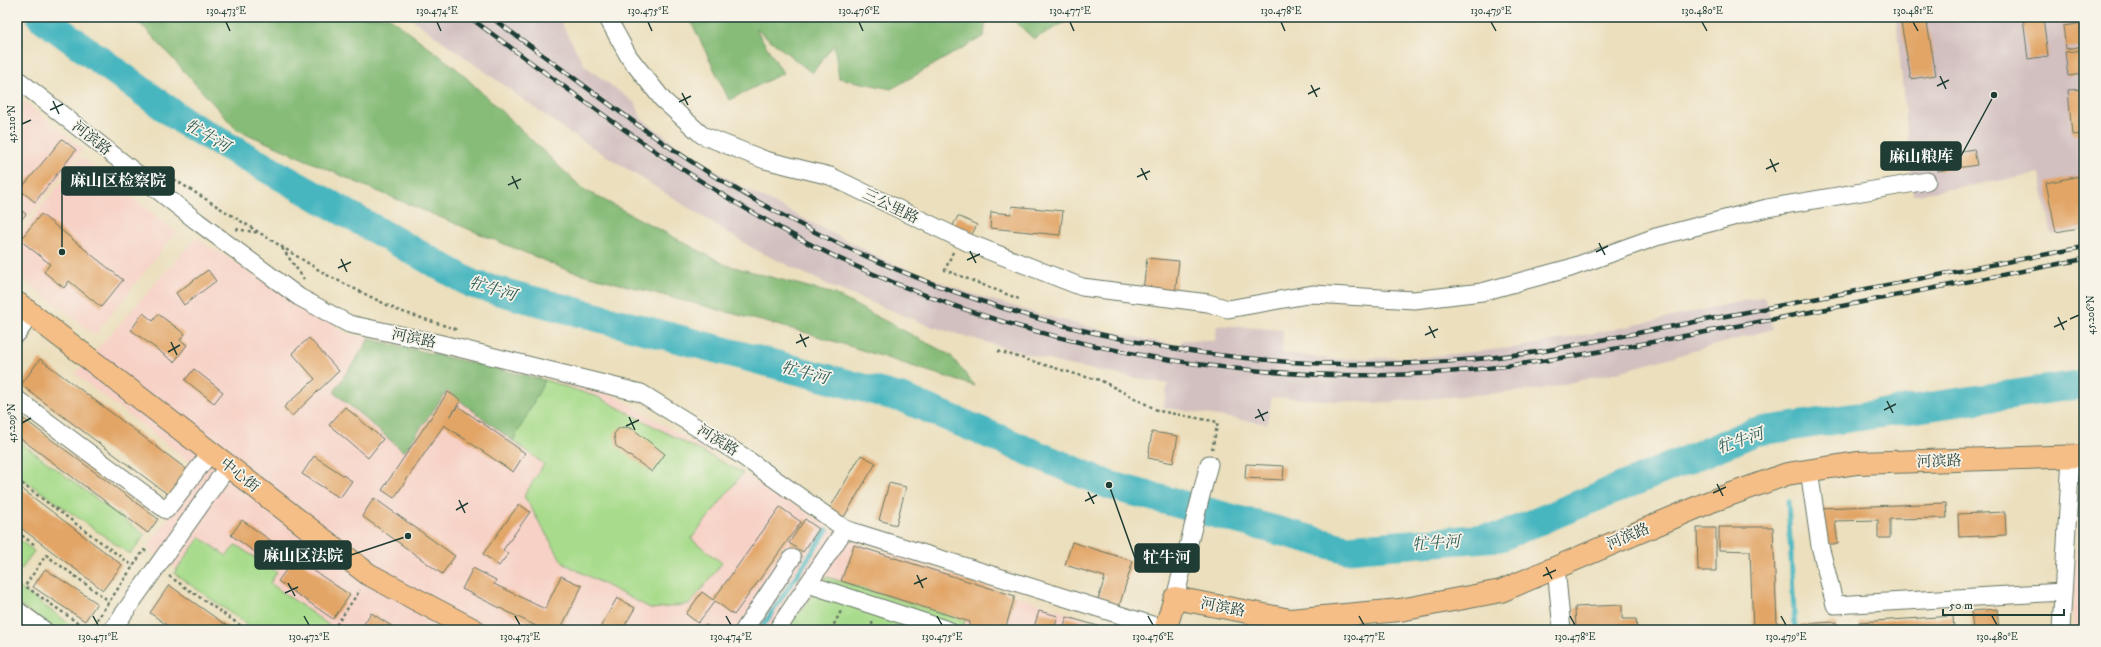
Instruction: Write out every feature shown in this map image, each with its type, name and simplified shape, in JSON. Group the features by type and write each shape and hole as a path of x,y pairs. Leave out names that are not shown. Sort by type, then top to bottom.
{"main road":[{"name":"中心街","path":"24,308 368,574 474,630"},
{"name":"河滨路","path":"1175,598 1290,620 1400,610 1501,590 1712,501 1787,474 1857,463 2077,456"},
{"path":"1165,630 1175,598"}],"street":[{"name":"三公里路","path":"607,18 629,57 663,100 702,135 765,160 830,176 970,243 1082,287 1208,303 1228,309 1313,294 1414,300 1482,292 1570,268 1656,237 1767,208 1927,181"},
{"name":"河滨路","path":"17,79 198,222 299,297 348,324 438,343 640,392 741,455 845,529 1165,630"},
{"path":"17,334 24,308"},
{"path":"17,399 166,510 211,452"},
{"path":"2061,630 2063,592 2077,456"},
{"path":"1175,598 1209,464"},
{"path":"112,630 228,466"},
{"path":"1809,470 1820,546 1835,605 2063,592"},
{"path":"777,630 845,529"},
{"path":"744,630 792,558"},
{"path":"1556,567 1562,630"},
{"path":"808,584 948,630"},
{"path":"17,610 44,630"}],"path":[{"path":"158,168 327,276 384,304 463,331"},
{"path":"280,246 292,260 308,286"},
{"path":"945,270 1019,299"},
{"path":"998,351 1100,380 1159,411 1218,422 1209,464"},
{"path":"17,480 133,566"},
{"path":"17,532 35,545"},
{"path":"46,555 109,602 89,630 25,586 46,555"},
{"path":"157,568 247,630"},
{"path":"333,630 361,588"}],"shaded area":[{"path":"409,17 558,17 585,66 636,104 641,118 690,155 742,187 885,260 966,292 1042,315 1107,331 1178,346 1183,340 1215,341 1217,325 1283,330 1282,353 1331,359 1425,357 1520,347 1626,327 1765,296 1773,329 1618,372 1537,390 1374,403 1272,397 1267,424 1163,407 1168,384 1059,363 933,327 835,288 754,249 570,133"},
{"path":"1896,17 2084,17 2084,228 2052,235 2040,174 1913,195"},
{"path":"17,96 83,149 17,231"},
{"path":"81,157 176,232 95,335 17,274 17,238"},
{"path":"196,238 348,334 616,396 797,506 849,540 1119,630 262,630 147,548 202,471 75,374"},
{"path":"2081,476 2084,476 2084,630 2072,630"}],"green space":[{"path":"130,17 389,17 457,69 583,189 726,265 834,294 950,355 975,386 811,334 567,270 365,186 236,129 145,28"},
{"path":"689,17 986,17 984,36 891,89 839,78 834,45 812,73 755,28 783,73 729,100"},
{"path":"1010,17 1074,17 1034,39"},
{"path":"369,339 545,380 513,441 447,391 404,452 334,392"},
{"path":"545,380 598,397 743,473 691,539 722,563 690,604 652,609 563,563 524,496 544,464 513,441"},
{"path":"17,440 145,535 130,554 17,475"},
{"path":"200,537 226,556 236,545 277,572 270,583 330,626 328,630 255,630 174,573"},
{"path":"17,538 34,551 21,570 17,568"},
{"path":"827,577 965,620 962,630 785,630"},
{"path":"17,586 78,630 55,630 17,603"}],"building":[{"path":"1900,17 1926,17 1936,75 1911,79"},
{"path":"2023,17 2043,17 2048,56 2028,59"},
{"path":"2084,23 2084,46 2066,49 2063,26"},
{"path":"2084,50 2084,74 2068,76 2065,52"},
{"path":"2084,89 2084,134 2072,135 2068,90"},
{"path":"62,139 76,150 35,202 20,190"},
{"path":"1974,149 1977,165 1938,171 1936,155"},
{"path":"2084,175 2084,227 2056,232 2046,183"},
{"path":"1012,206 1063,211 1060,235 990,228 991,212 1011,214"},
{"path":"17,207 26,214 17,225"},
{"path":"41,214 123,280 101,307 69,281 64,288 44,272 50,264 20,240"},
{"path":"958,216 977,225 970,238 951,229"},
{"path":"1147,258 1179,261 1175,294 1143,290"},
{"path":"208,270 216,281 184,305 176,293"},
{"path":"143,313 153,321 158,314 185,334 180,340 187,345 174,362 131,330"},
{"path":"309,338 339,371 292,416 284,407 315,379 292,353"},
{"path":"40,359 189,471 170,496 21,385"},
{"path":"194,369 223,392 214,403 185,380"},
{"path":"448,392 461,400 450,417 458,406 525,453 513,472 444,425 394,498 382,490"},
{"path":"345,407 383,439 368,458 329,425"},
{"path":"17,414 158,519 148,533 17,436"},
{"path":"626,427 633,429 665,454 652,472 616,446 614,434 619,428"},
{"path":"1152,432 1178,436 1173,463 1148,458"},
{"path":"861,455 876,463 844,517 830,508"},
{"path":"314,456 352,481 340,498 302,474"},
{"path":"1246,464 1284,466 1283,480 1245,478"},
{"path":"889,483 906,487 896,525 879,520"},
{"path":"17,485 122,565 103,590 17,525"},
{"path":"374,498 455,556 442,574 362,516"},
{"path":"1946,503 1947,518 1890,519 1890,538 1878,538 1878,520 1835,521 1838,544 1825,544 1821,508"},
{"path":"519,504 530,512 503,550 508,554 499,566 483,554"},
{"path":"780,507 801,522 734,615 715,601 698,623 686,614 702,592 713,600"},
{"path":"2005,512 2006,535 1959,537 1958,514"},
{"path":"805,519 819,529 803,552 789,543"},
{"path":"242,520 284,550 273,565 231,535"},
{"path":"1719,527 1773,527 1777,624 1785,624 1785,630 1753,630 1750,551 1719,550"},
{"path":"1697,528 1716,528 1716,571 1698,571"},
{"path":"1072,542 1133,561 1118,610 1097,603 1105,577 1065,565"},
{"path":"854,545 1015,596 1005,630 968,630 970,622 841,581"},
{"path":"295,558 350,595 333,619 278,581"},
{"path":"473,568 496,580 494,584 545,609 561,576 582,586 560,630 544,630 462,589"},
{"path":"45,569 97,603 85,621 33,587"},
{"path":"169,585 233,630 174,630 150,613"},
{"path":"617,598 635,608 622,630 605,630 601,626"},
{"path":"1622,605 1622,619 1636,619 1637,630 1576,630 1575,607"},
{"path":"1997,609 1999,630 1973,630 1971,611"},
{"path":"1039,611 1058,616 1054,630 1033,630"},
{"path":"371,613 398,630 360,630"},
{"path":"1953,616 1954,630 1860,630 1859,622"},
{"path":"1067,617 1105,628 1105,630 1063,630"},
{"path":"1836,622 1837,630 1801,630 1801,624"},
{"path":"706,625 715,630 704,630"}],"waterway":[{"name":"牤牛河","path":"41,17 186,123 472,284 905,399 1109,485 1346,549 1500,537 1754,432 2084,384"},
{"path":"1788,501 1795,630"},
{"path":"760,630 827,530"}],"railway":[{"path":"469,17 647,146 740,205 787,232 836,257 901,285 967,310 1036,331 1105,348 1175,361 1246,370 1317,374 1388,375 1504,366 1580,355 1657,341 2084,259"},
{"path":"490,17 641,127 703,169 734,188 828,238 925,281 1024,314 1125,340 1228,356 1333,364 1438,362 1544,351 2084,247"}],"place":[{"name":"麻山粮库","path":"1994,95"},
{"name":"麻山区检察院","path":"62,252"},
{"name":"牤牛河","path":"1109,485"},
{"name":"麻山区法院","path":"408,536"}]}
